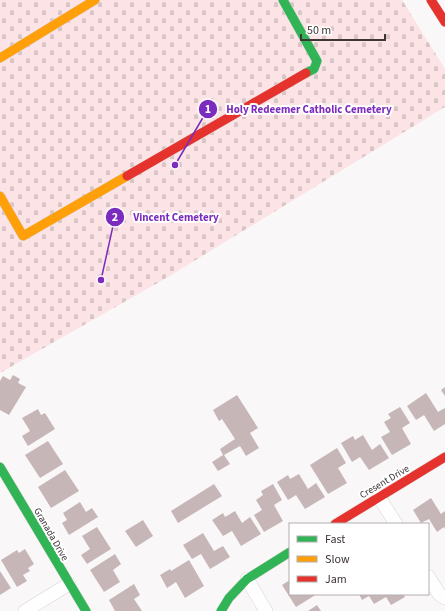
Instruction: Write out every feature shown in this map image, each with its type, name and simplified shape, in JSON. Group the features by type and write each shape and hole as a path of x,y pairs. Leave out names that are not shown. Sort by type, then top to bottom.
{"street":[{"path":"0,58 94,0"},
{"path":"0,196 23,236 314,69 317,61 282,0"},
{"path":"431,0 445,22"},
{"name":"Cresent Drive","path":"336,523 445,457"},
{"name":"Granada Drive","path":"0,467 86,611"},
{"path":"379,497 395,523"},
{"path":"221,611 229,598 247,579 289,553"},
{"path":"429,578 438,594 445,598"},
{"path":"247,579 266,611"},
{"path":"25,611 69,584"}],"green space":[{"path":"0,0 402,0 445,69 445,107 168,277 0,373"}],"building":[{"path":"13,375 20,379 18,383 26,387 9,415 0,410 0,381 3,376 10,380"},
{"path":"445,387 445,396 441,390"},
{"path":"426,393 438,412 445,408 445,424 434,431 424,415 416,420 407,406"},
{"path":"237,395 258,428 250,433 259,448 246,456 240,446 224,455 230,464 218,471 212,462 223,455 220,449 235,439 222,419 219,421 213,410"},
{"path":"400,407 410,423 402,428 411,444 392,455 381,437 390,432 384,422 391,418 388,414"},
{"path":"38,409 41,415 45,413 55,429 28,446 22,436 30,431 22,418"},
{"path":"363,435 372,450 380,444 389,458 369,470 360,457 352,462 341,443 353,436 355,440"},
{"path":"48,441 63,464 40,478 25,455"},
{"path":"337,448 346,463 338,468 347,483 328,494 310,465"},
{"path":"65,470 79,491 51,508 38,487"},
{"path":"299,474 308,489 316,483 325,497 305,509 296,495 288,500 277,482 288,475 290,479"},
{"path":"214,484 222,496 178,523 171,511"},
{"path":"273,484 282,500 274,505 283,521 264,532 254,515 262,510 256,500 263,495 261,491"},
{"path":"431,498 441,514 445,511 445,529 444,527 437,532 429,519 421,523 413,510"},
{"path":"80,502 86,512 92,508 98,517 69,535 62,523 67,520 63,513"},
{"path":"235,511 242,523 250,517 261,534 241,546 232,531 223,536 212,520 223,513 225,517"},
{"path":"143,520 153,536 136,547 125,531"},
{"path":"97,527 111,549 87,564 81,555 90,549 82,536"},
{"path":"203,533 214,551 223,546 230,557 210,569 201,554 192,559 183,545"},
{"path":"25,549 34,564 28,568 30,571 23,575 27,581 17,587 1,560 17,550 19,553"},
{"path":"115,554 121,564 113,570 120,582 104,592 90,570"},
{"path":"189,560 204,586 185,598 176,582 167,588 160,575 170,569 171,571"},
{"path":"0,571 11,588 0,595"},
{"path":"289,581 289,595 315,595 296,607 282,585"},
{"path":"134,584 140,595 134,599 142,611 115,611 109,600"},
{"path":"360,595 404,595 405,597 391,605 386,597 374,604 369,596 362,600"},
{"path":"317,605 321,611 308,611"}],"traffic: fast":[{"path":"283,0 317,61 314,69 306,73"},
{"path":"0,467 86,611"},
{"path":"221,611 229,598 247,579 289,553"}],"traffic: slow":[{"path":"0,58 95,0"},
{"path":"0,196 23,236 127,176"}],"traffic: jam":[{"path":"431,0 445,22"},
{"path":"127,176 306,73"},
{"path":"337,523 445,457"}],"place":[{"name":"Holy Redeemer Catholic Cemetery","path":"175,165"},
{"name":"Vincent Cemetery","path":"101,280"}]}
